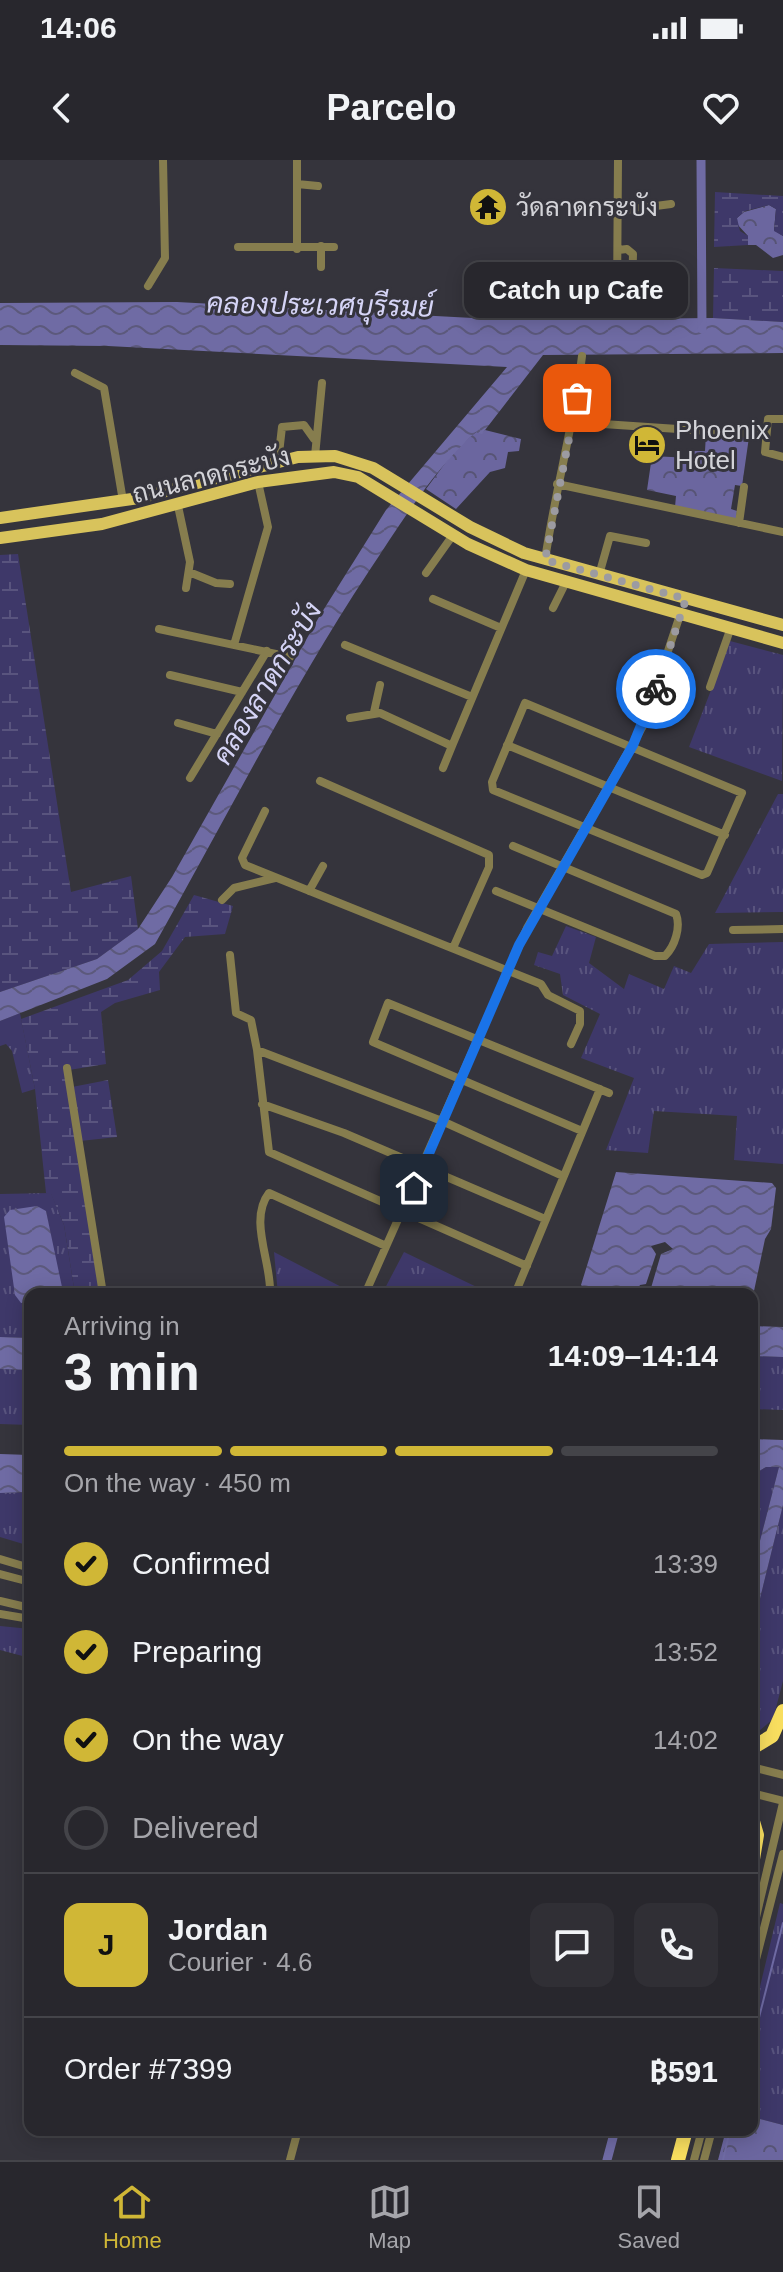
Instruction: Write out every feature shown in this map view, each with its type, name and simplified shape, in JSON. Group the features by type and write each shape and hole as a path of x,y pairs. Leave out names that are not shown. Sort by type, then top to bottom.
{"highway":[{"path":"758,1744 772,1736 783,1711"},
{"path":"678,2160 684,2136"}],"main road":[{"name":"ถนนลาดกระบัง","path":"0,518 123,501 278,462 315,456 352,459 505,545 545,560 783,625"},
{"name":"ถนนลาดกระบัง","path":"0,538 102,524 258,482 334,472 358,477 449,532 526,570 565,584 783,643"},
{"path":"680,615 686,599"}],"street":[{"path":"148,286 165,258 163,160"},
{"path":"297,160 297,249"},
{"path":"618,160 618,297"},
{"path":"297,184 318,186"},
{"path":"618,211 671,204"},
{"path":"321,246 321,267"},
{"path":"238,247 334,247"},
{"path":"583,313 594,305 616,301 632,291 635,281 633,254 627,249 618,250"},
{"path":"545,560 557,484 573,422 582,356"},
{"path":"75,373 104,388 123,501"},
{"path":"315,456 314,439 322,383"},
{"path":"783,419 768,418 766,435 766,454 783,457"},
{"path":"573,422 766,435"},
{"path":"278,462 282,427 304,425 314,439"},
{"path":"234,645 268,527 258,482"},
{"path":"557,484 783,532"},
{"path":"739,523 744,487"},
{"path":"178,506 187,543 189,572 186,588"},
{"path":"426,573 449,532"},
{"path":"599,575 610,536 646,543"},
{"path":"443,768 526,570"},
{"path":"189,572 216,583 230,584"},
{"path":"553,608 565,584"},
{"path":"433,599 501,628"},
{"path":"368,1288 405,1209 478,1037 539,908 648,716 680,615"},
{"path":"159,629 290,657"},
{"path":"710,687 730,630"},
{"path":"345,645 472,697"},
{"path":"190,778 267,651"},
{"path":"170,675 242,692"},
{"path":"374,712 380,685"},
{"path":"525,703 633,745 742,793 707,873 702,875 493,790 492,782 525,703"},
{"path":"350,718 374,712 440,737 452,746"},
{"path":"178,723 217,734"},
{"path":"507,745 725,835"},
{"path":"320,781 489,855 489,867 453,948"},
{"path":"265,811 242,862 541,984 548,995 578,1009 580,1024 571,1044"},
{"path":"496,891 655,956 665,956 673,944 679,922 676,914 513,846"},
{"path":"309,891 323,866"},
{"path":"222,900 234,888 277,878"},
{"path":"733,930 783,929"},
{"path":"230,955 236,1013 251,1020 257,1050 269,1152 405,1209 527,1266"},
{"path":"518,1288 582,1131 604,1091 391,1001 373,1042 582,1131"},
{"path":"257,1050 442,1121 563,1176"},
{"path":"67,1068 102,1288"},
{"path":"262,1104 423,1166 545,1219"},
{"path":"270,1288 268,1257 261,1238 263,1200 269,1193 386,1246"},
{"path":"0,1559 24,1566"},
{"path":"0,1574 24,1580"},
{"path":"0,1601 24,1607"},
{"path":"0,1614 24,1618"},
{"path":"758,1769 783,1775"},
{"path":"758,1795 783,1802 758,1908"},
{"path":"758,1952 783,1854"},
{"path":"290,2160 296,2136"},
{"path":"694,2160 700,2136"},
{"path":"704,2160 710,2136"}],"green space":[{"path":"715,192 783,196 783,236 774,231 776,209 769,205 745,211 737,218 740,231 748,236 748,245 714,247"},
{"path":"769,205 776,209 774,230 783,236 783,255 773,258 756,245 748,245 748,236 737,224 737,218 744,212"},
{"path":"714,268 783,271 783,322 713,318"},
{"path":"485,430 521,439 519,451 508,452 505,468 490,472 456,509 426,489 455,450 476,432"},
{"path":"706,434 749,437 742,486 735,485 731,509 737,511 736,519 675,507 676,496 647,490 652,456 690,458 692,451 705,451"},
{"path":"18,554 71,892 131,876 138,929 97,959 0,992 0,555"},
{"path":"730,641 783,655 782,781 689,747"},
{"path":"778,794 783,794 783,912 715,913"},
{"path":"194,895 233,906 225,934 185,937 159,972 160,990 115,1003 101,1012 106,1064 69,1070 72,1087 108,1080 117,1137 80,1141 100,1288 74,1288 64,1225 51,1194 46,1193 35,1089 21,1019 128,980 162,951"},
{"path":"566,926 596,937 589,963 624,989 629,974 664,989 674,966 691,973 709,944 783,942 783,1164 734,1160 737,1116 654,1111 648,1153 606,1150 634,1078 581,1058 600,1014 563,995 560,974 534,965 538,952 552,956"},
{"path":"20,1013 35,1089 22,1093 12,1051 6,1044 0,1046 0,1021"},
{"path":"51,1193 64,1225 74,1288 60,1288 46,1211 21,1302 24,1302 24,1338 0,1337 0,1194"},
{"path":"274,1252 343,1288 277,1288"},
{"path":"404,1252 479,1288 385,1288"},
{"path":"758,1356 783,1357 783,1410 758,1409"},
{"path":"0,1369 24,1370 24,1425 0,1424"},
{"path":"766,1467 779,1467 758,1549 758,1472"},
{"path":"24,1492 24,1544 0,1537 0,1493"},
{"path":"783,1505 783,1681 773,1719 758,1732 758,1607"},
{"path":"0,1626 24,1628 24,1656 0,1650"},
{"path":"780,1903 783,1904 783,2125 758,2119 758,1995"},
{"path":"758,2119 783,2125 783,2160 718,2160 724,2136 758,2136"}],"water":[{"path":"177,302 510,320 713,318 783,322 783,353 543,355 482,434 476,432 432,480 369,571 285,709 155,944 107,979 0,1021 0,992 97,959 138,929 172,877 319,617 386,510 507,367 108,346 0,345 0,303"},
{"path":"616,1172 772,1183 776,1188 771,1229 765,1239 755,1288 651,1288 661,1254 673,1249 665,1242 651,1246 656,1254 646,1284 638,1288 585,1288 581,1285"},
{"path":"37,1206 46,1211 62,1287 24,1288 24,1303 15,1295 4,1217 10,1210"},
{"path":"758,1326 783,1327 783,1357 758,1356"},
{"path":"0,1337 24,1338 24,1370 0,1369"},
{"path":"758,1439 783,1440 783,1505 758,1607 758,1549 779,1467 766,1467 758,1472"},
{"path":"0,1454 24,1455 24,1492 0,1493"}],"waterway":[{"path":"701,160 702,329"},
{"path":"758,2021 783,1923"},
{"path":"607,2160 613,2136"},
{"path":"723,2160 729,2136"}],"way so far":[{"path":"577,398 557,484 545,560 686,599 656,689"}],"place":[{"name":"วัดลาดกระบัง","path":"488,207"},
{"name":"Catch up Cafe","path":"577,398"},
{"name":"Phoenix Hotel","path":"647,445"}],"route":[{"path":"414,1188 527,928 633,745 648,716 656,689"}],"water label":[{"name":"คลองประเวศบุรีรมย์","path":"320,305"},
{"name":"คลองลาดกระบัง","path":"267,683"}]}
